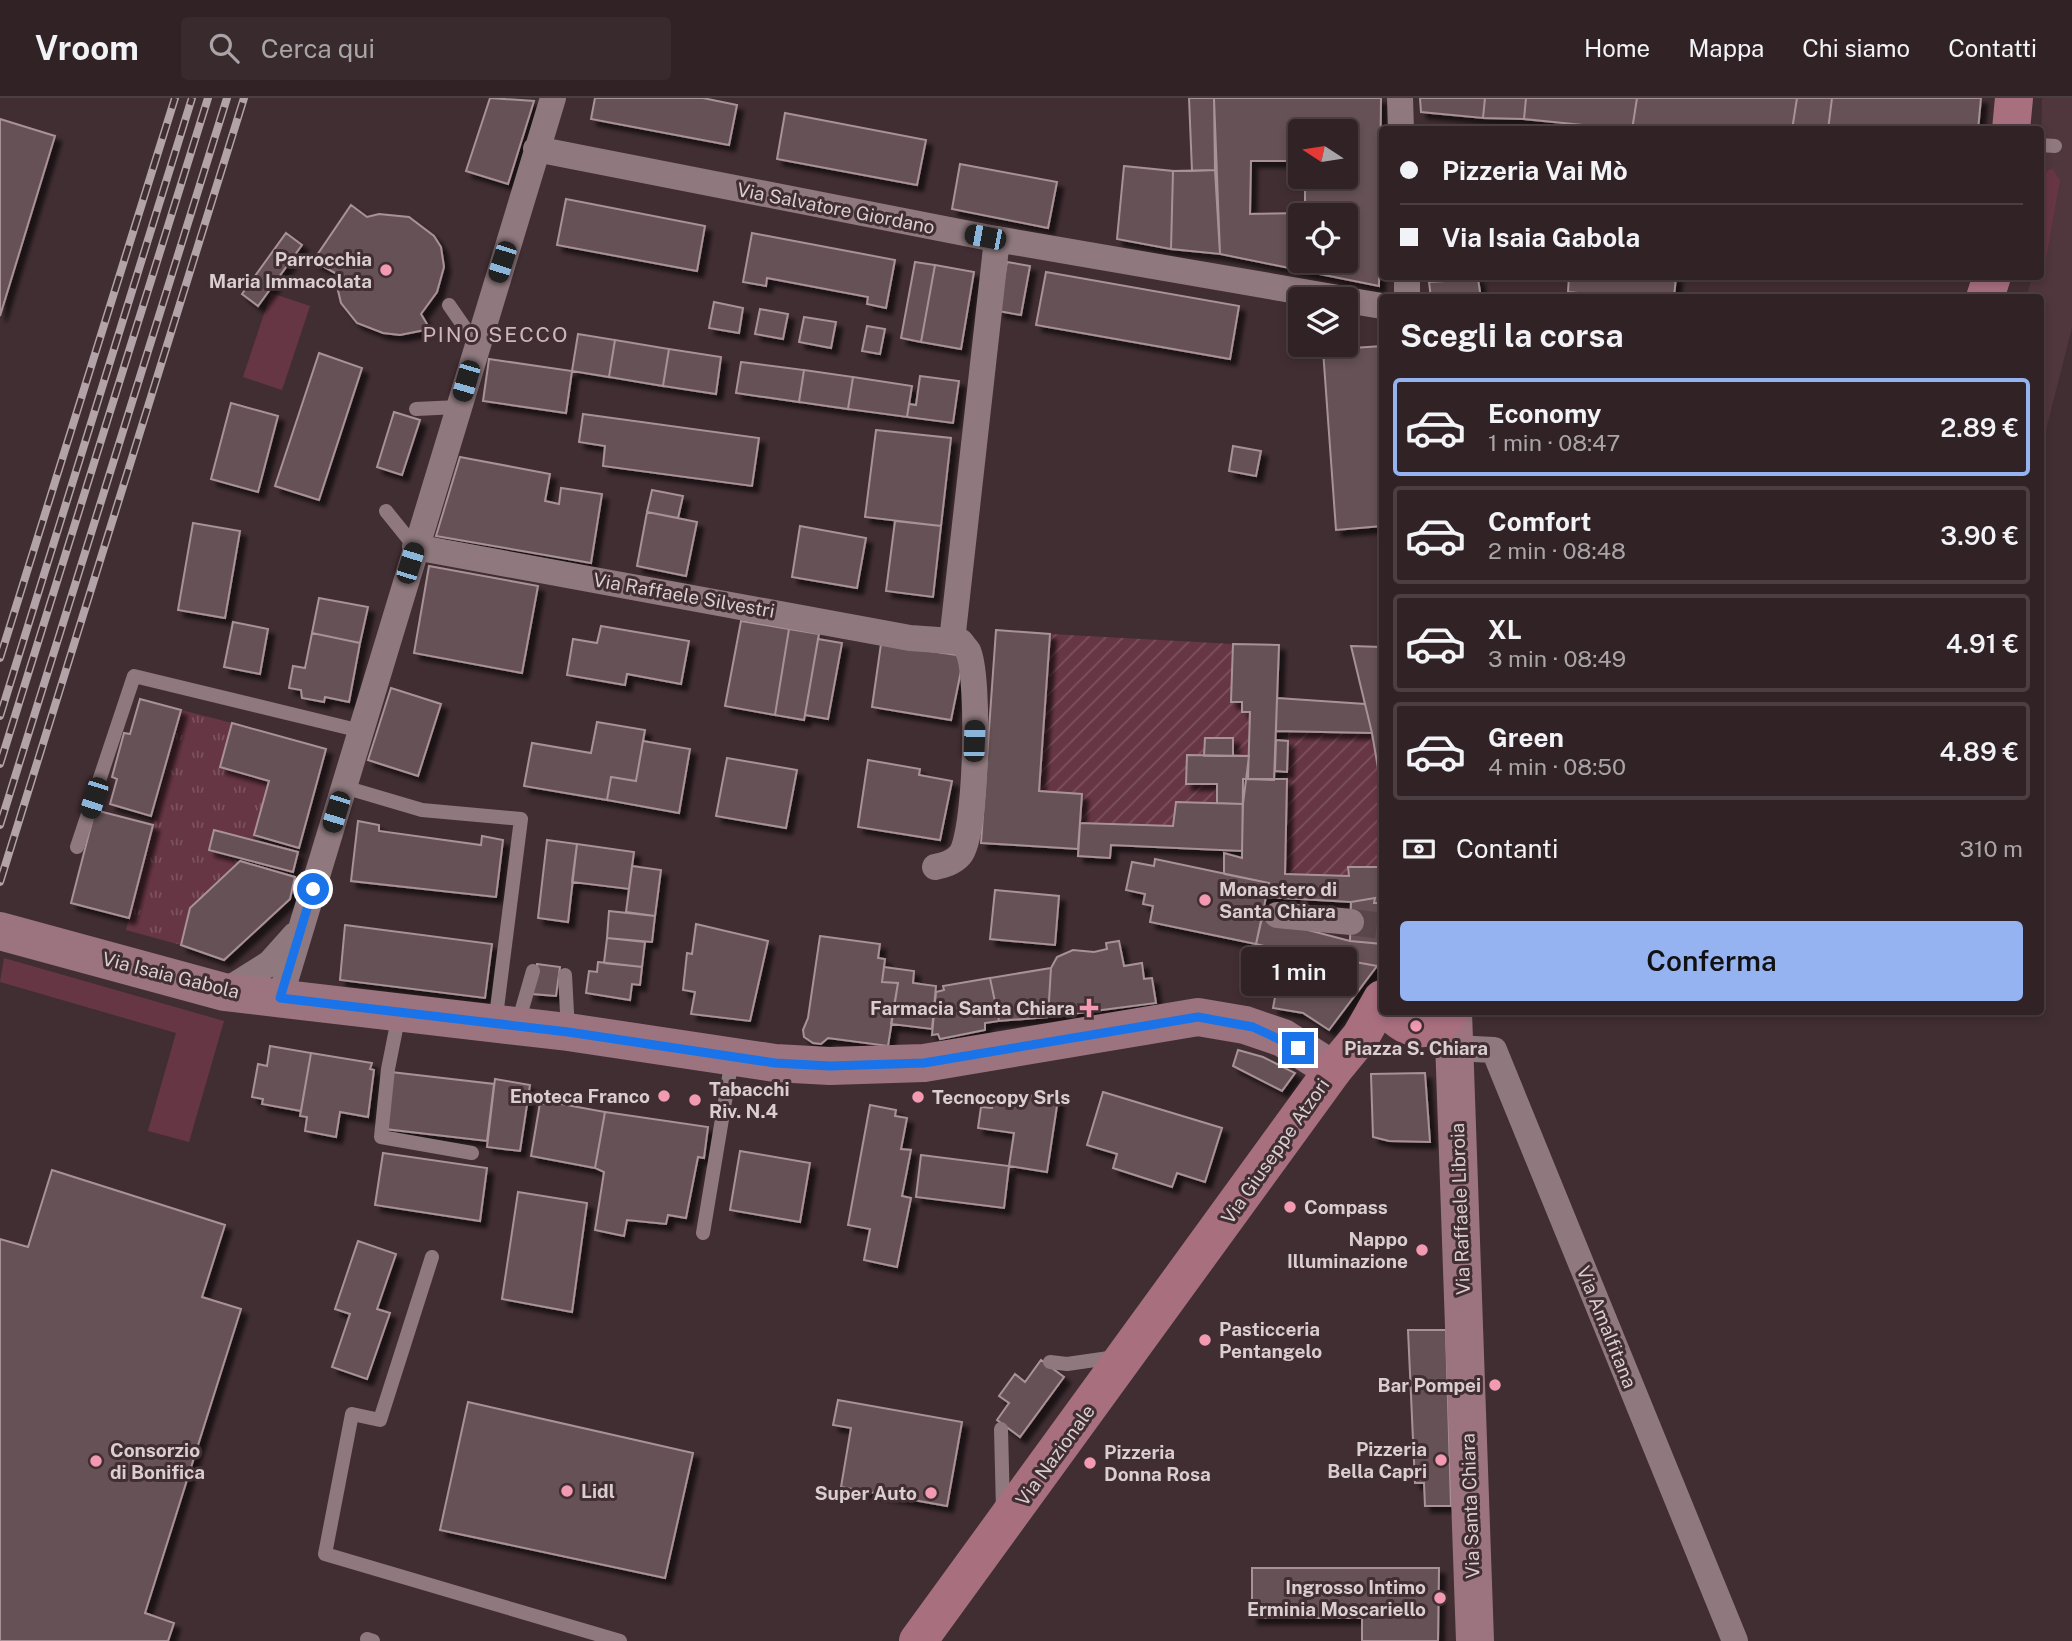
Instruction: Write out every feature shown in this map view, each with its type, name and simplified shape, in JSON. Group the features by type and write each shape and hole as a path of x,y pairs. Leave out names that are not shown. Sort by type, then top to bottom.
{"main road":[{"path":"2011,126 2014,98"},
{"name":"Via Giuseppe Atzori","path":"1192,1268 1333,1070 1362,1036 1379,1005"},
{"path":"1362,1036 1432,1023"},
{"name":"Via Nazionale","path":"918,1641 1192,1268"}],"street":[{"path":"280,998 476,344 553,98"},
{"path":"1400,98 1401,126"},
{"name":"Via Salvatore Giordano","path":"536,149 997,239 1288,289"},
{"path":"936,867 961,855 969,835 975,707 968,651 961,642 952,641 997,239"},
{"name":"Via Salvatore Giordano","path":"1358,301 1379,305"},
{"name":"Via Raffaele Silvestri","path":"415,547 911,638 952,641"},
{"path":"223,992 270,963 294,937 305,915"},
{"path":"1277,915 1351,922"},
{"name":"Via Isaia Gabola","path":"0,931 223,992 568,1032 732,1057 830,1066 924,1063 1198,1017 1245,1025 1283,1038 1333,1070"},
{"name":"Via Raffaele Libroia","path":"1432,1023 1461,1389"},
{"name":"Via Amalfitana","path":"1432,1023 1494,1050 1735,1641"},
{"name":"Via Santa Chiara","path":"1461,1389 1475,1641"}],"lane":[{"path":"449,305 476,344"},
{"path":"416,409 458,407"},
{"path":"386,511 415,547"},
{"path":"78,847 134,676 361,731"},
{"path":"344,787 422,810 521,820 506,1025"},
{"path":"506,1025 533,971"},
{"path":"565,975 568,1032"},
{"path":"399,1012 388,1069 381,1138 472,1153"},
{"path":"703,1233 732,1057"},
{"path":"432,1257 380,1420 352,1414 325,1554 620,1641"},
{"path":"1051,1362 1067,1364 1128,1355"},
{"path":"1001,1429 1003,1525"}],"shaded area":[{"path":"2042,98 2072,98 2072,328 2044,437 2044,294 2027,294 2031,280 2044,280 2052,168 2044,173 2044,126 2042,126"}],"green space":[{"path":"2052,168 2060,180 2044,266 2044,173"},
{"path":"271,293 310,306 282,390 243,377"},
{"path":"1050,634 1233,644 1231,701 1242,702 1242,712 1250,712 1249,756 1233,756 1233,738 1205,738 1204,756 1187,755 1186,783 1217,784 1217,803 1176,802 1173,826 1080,823 1082,794 1039,791"},
{"path":"181,710 232,723 220,767 269,781 253,840 214,831 210,850 240,861 190,908 181,945 126,930"},
{"path":"1288,731 1372,733 1379,774 1379,867 1349,867 1349,876 1285,874"},
{"path":"4,958 224,1021 189,1142 148,1131 176,1033 0,982"}],"building":[{"path":"490,98 534,101 508,184 466,171"},
{"path":"595,98 703,98 737,105 729,145 591,119"},
{"path":"1189,98 1214,98 1215,170 1192,171"},
{"path":"1214,98 1381,98 1379,286 1314,273 1358,273 1358,203 1305,203 1305,189 1358,189 1358,119 1288,119 1288,161 1251,161 1250,214 1288,213 1288,268 1220,254"},
{"path":"1420,98 1485,98 1483,118 1421,112"},
{"path":"1485,98 1526,98 1524,119 1483,118"},
{"path":"1526,98 1637,98 1633,126 1593,126 1524,119"},
{"path":"1637,98 1797,98 1793,126 1633,126"},
{"path":"1797,98 1832,98 1828,126 1793,126"},
{"path":"1832,98 1981,98 1978,126 1828,126"},
{"path":"785,113 926,140 917,185 777,159"},
{"path":"0,119 55,136 0,316"},
{"path":"960,164 1057,182 1048,228 952,209"},
{"path":"1124,166 1173,171 1171,249 1117,239"},
{"path":"1215,170 1220,254 1171,249 1173,171"},
{"path":"566,199 705,226 697,271 557,245"},
{"name":"Parrocchia Maria Immacolata","path":"351,205 367,217 379,214 409,217 434,236 441,247 444,267 437,292 421,314 430,329 400,335 383,333 357,323 341,303 335,278 337,274 313,261"},
{"path":"286,233 302,245 258,306 242,294"},
{"path":"752,233 895,260 886,308 867,304 868,297 767,278 766,286 743,282"},
{"path":"915,262 935,265 921,342 901,338"},
{"path":"1007,262 1030,266 1021,315 998,311"},
{"path":"935,265 974,272 961,349 921,342"},
{"path":"1046,272 1239,306 1230,359 1036,325"},
{"path":"1478,280 1480,294 1430,294 1429,282"},
{"path":"1569,280 1676,280 1674,294 1568,292"},
{"path":"714,302 743,308 739,333 709,328"},
{"path":"760,309 788,314 783,339 755,334"},
{"path":"804,317 836,322 831,348 799,342"},
{"path":"867,326 885,329 880,354 862,351"},
{"path":"578,334 615,340 609,377 572,371"},
{"path":"615,340 669,349 663,386 609,377"},
{"path":"1379,346 1379,526 1336,530 1324,357 1358,357 1358,348"},
{"path":"669,349 721,357 716,394 663,386"},
{"path":"319,353 362,368 319,500 275,486"},
{"path":"489,359 572,371 566,413 483,401"},
{"path":"741,362 804,370 799,402 736,393"},
{"path":"804,370 853,377 848,409 799,402"},
{"path":"920,376 959,381 953,423 907,417 909,404 916,405"},
{"path":"853,377 912,386 907,417 848,409"},
{"path":"231,403 278,416 258,492 211,479"},
{"path":"394,412 420,420 402,475 377,467"},
{"path":"583,414 759,438 752,486 603,466 605,446 579,442"},
{"path":"876,430 951,438 941,526 865,517"},
{"path":"1233,446 1261,451 1256,476 1229,471"},
{"path":"460,457 550,474 545,501 559,504 561,488 602,494 591,563 436,536"},
{"path":"652,490 683,496 678,518 647,512"},
{"path":"647,512 697,522 686,576 637,566"},
{"path":"895,521 941,526 933,597 886,591"},
{"path":"193,523 240,531 225,618 178,610"},
{"path":"800,526 866,538 857,588 792,577"},
{"path":"429,566 538,586 522,673 414,653"},
{"path":"319,598 368,607 360,643 312,633"},
{"path":"741,621 789,629 775,715 725,706"},
{"path":"233,622 268,629 260,674 224,667"},
{"path":"601,626 689,641 681,684 627,674 625,685 567,675 573,639 597,643"},
{"path":"789,629 819,634 804,720 775,715"},
{"path":"996,630 1050,634 1039,791 1082,794 1078,849 981,843"},
{"path":"312,633 360,643 349,702 325,697 324,702 302,698 301,690 289,688 293,666 305,668"},
{"path":"818,639 842,643 828,719 805,715"},
{"path":"881,644 964,656 951,720 872,707"},
{"path":"1233,644 1279,645 1274,780 1248,779 1250,712 1242,712 1242,702 1231,702"},
{"path":"1351,646 1379,647 1379,774"},
{"path":"391,688 441,704 418,776 368,760"},
{"path":"1277,698 1365,704 1372,733 1276,731"},
{"path":"140,699 181,710 151,816 110,804 117,779 112,777 124,733 130,734"},
{"path":"597,722 645,730 636,781 611,777 607,800 524,786 532,743 591,753"},
{"path":"232,723 326,749 299,848 254,835 269,781 220,767"},
{"path":"1205,738 1233,738 1233,756 1204,756"},
{"path":"1276,740 1288,741 1287,772 1275,771"},
{"path":"643,741 690,749 679,813 607,800 611,777 636,781"},
{"path":"1187,755 1249,756 1243,804 1217,803 1217,784 1186,784"},
{"path":"727,758 797,770 786,828 716,816"},
{"path":"868,760 920,769 919,775 952,781 940,840 858,827"},
{"path":"1243,779 1287,779 1285,874 1349,876 1348,867 1379,867 1379,903 1374,903 1375,898 1351,902 1266,897 1269,883 1224,874 1224,853 1242,858"},
{"path":"1176,802 1243,804 1242,851 1111,845 1110,858 1078,856 1080,823 1173,826"},
{"path":"95,810 153,825 129,918 71,903"},
{"path":"358,821 379,825 379,831 481,845 482,836 503,840 496,897 351,881"},
{"path":"214,830 298,852 293,872 209,850"},
{"path":"547,840 577,844 568,922 538,918"},
{"path":"577,844 634,852 629,889 572,882"},
{"name":"Monastero di Santa Chiara","path":"1155,859 1269,883 1256,944 1150,922 1153,906 1143,904 1145,894 1126,890 1132,862 1154,866"},
{"path":"240,861 295,877 290,899 224,960 181,945 190,908"},
{"path":"632,866 661,870 655,916 626,912"},
{"path":"995,890 1059,896 1055,945 990,939"},
{"path":"1375,898 1374,903 1379,903 1379,944 1350,941 1351,902"},
{"path":"609,911 655,916 652,942 607,938"},
{"path":"1262,918 1350,941 1379,944 1379,963 1377,966 1344,960 1341,965 1256,944"},
{"path":"696,924 768,941 750,1021 691,1014 695,992 683,990 687,953 692,954"},
{"path":"345,925 492,944 485,998 340,980"},
{"path":"820,936 880,944 878,958 885,959 882,982 898,983 888,1046 828,1038 821,1044 813,1043 804,1037"},
{"path":"607,938 645,942 642,967 604,963"},
{"path":"1119,941 1124,966 1142,963 1144,979 1152,978 1156,1003 1048,1017 1051,968 1057,957 1073,950 1094,952 1107,949 1106,943"},
{"path":"1344,960 1377,966 1329,1030 1303,1013 1273,1008 1281,965 1336,976"},
{"path":"598,962 642,967 640,985 632,984 630,1000 586,993 589,971 597,972"},
{"path":"537,964 560,967 556,996 532,994"},
{"path":"884,967 914,971 913,983 936,986 932,1029 891,1024 898,983 882,982"},
{"path":"1051,968 1048,1017 999,1021 990,978"},
{"path":"990,978 999,1021 985,1023 985,1030 940,1039 938,1034 932,1035 936,992 944,990 943,986"},
{"path":"270,1046 311,1053 301,1111 262,1104 263,1099 252,1097 258,1064 267,1066"},
{"path":"1238,1050 1263,1057 1295,1073 1282,1091 1233,1066"},
{"path":"311,1053 372,1063 370,1069 374,1070 368,1117 340,1112 336,1137 305,1131 307,1117 300,1116"},
{"path":"391,1072 494,1084 487,1141 385,1129"},
{"path":"1425,1073 1430,1142 1389,1141 1373,1137 1371,1074"},
{"path":"495,1079 530,1085 520,1151 487,1147"},
{"path":"1103,1092 1222,1128 1205,1182 1177,1173 1172,1187 1113,1168 1117,1154 1087,1145"},
{"path":"1023,1094 1058,1099 1047,1172 1009,1166 1014,1133 978,1128 981,1107 992,1108 993,1101 1006,1103 1007,1098 1022,1101"},
{"path":"545,1101 605,1112 595,1168 531,1156 540,1103 545,1104"},
{"path":"870,1105 896,1110 895,1116 907,1118 901,1149 911,1150 902,1196 911,1198 897,1267 864,1260 870,1229 848,1225"},
{"path":"605,1112 708,1127 704,1158 698,1157 686,1218 668,1215 666,1224 627,1220 624,1236 595,1230 604,1172 595,1168"},
{"path":"740,1151 810,1163 800,1222 730,1210"},
{"path":"383,1153 487,1168 480,1221 375,1205"},
{"path":"921,1155 1009,1166 1004,1208 916,1197"},
{"name":"Consorzio di Bonifica","path":"52,1170 225,1225 202,1297 241,1309 145,1613 174,1623 168,1641 0,1641 0,1239 28,1247"},
{"path":"518,1192 587,1203 572,1312 502,1299"},
{"path":"358,1241 396,1254 377,1309 390,1313 367,1379 332,1367 350,1314 335,1309"},
{"path":"1408,1330 1446,1330 1451,1506 1425,1506 1424,1483 1415,1483"},
{"path":"1041,1360 1064,1377 1020,1437 997,1420 1009,1403 999,1396 1015,1374 1025,1382"},
{"path":"838,1400 962,1422 947,1506 841,1487 851,1428 833,1425"},
{"name":"Lidl","path":"468,1402 693,1453 665,1578 440,1530"},
{"path":"1252,1568 1439,1568 1438,1641 1362,1641 1362,1618 1252,1618"}],"tunnel":[{"path":"1351,922 1379,926"}],"railway":[{"path":"0,658 175,98"},
{"path":"0,716 192,98"},
{"path":"0,764 208,98"},
{"path":"0,825 227,98"},
{"path":"0,882 244,98"}],"place":[{"name":"Parrocchia Maria Immacolata","path":"386,270"},
{"name":"Monastero di Santa Chiara","path":"1205,900"},
{"name":"Farmacia Santa Chiara","path":"1089,1008"},
{"name":"Piazza S. Chiara","path":"1416,1026"},
{"name":"Enoteca Franco","path":"664,1096"},
{"name":"Tecnocopy Srls","path":"918,1097"},
{"name":"Tabacchi Riv. N.4","path":"695,1100"},
{"name":"Compass","path":"1290,1207"},
{"name":"Nappo Illuminazione","path":"1422,1250"},
{"name":"Pasticceria Pentangelo","path":"1205,1340"},
{"name":"Bar Pompei","path":"1495,1385"},
{"name":"Pizzeria Bella Capri","path":"1441,1460"},
{"name":"Consorzio di Bonifica","path":"96,1461"},
{"name":"Pizzeria Donna Rosa","path":"1090,1463"},
{"name":"Lidl","path":"567,1491"},
{"name":"Super Auto","path":"931,1493"},
{"name":"Ingrosso Intimo Erminia Moscariello","path":"1440,1598"}],"district":[{"name":"PINO SECCO","path":"496,335"}],"route":[{"path":"313,889 280,998 568,1032 775,1063 830,1066 924,1063 1198,1017 1253,1027 1283,1038 1298,1048"}]}
